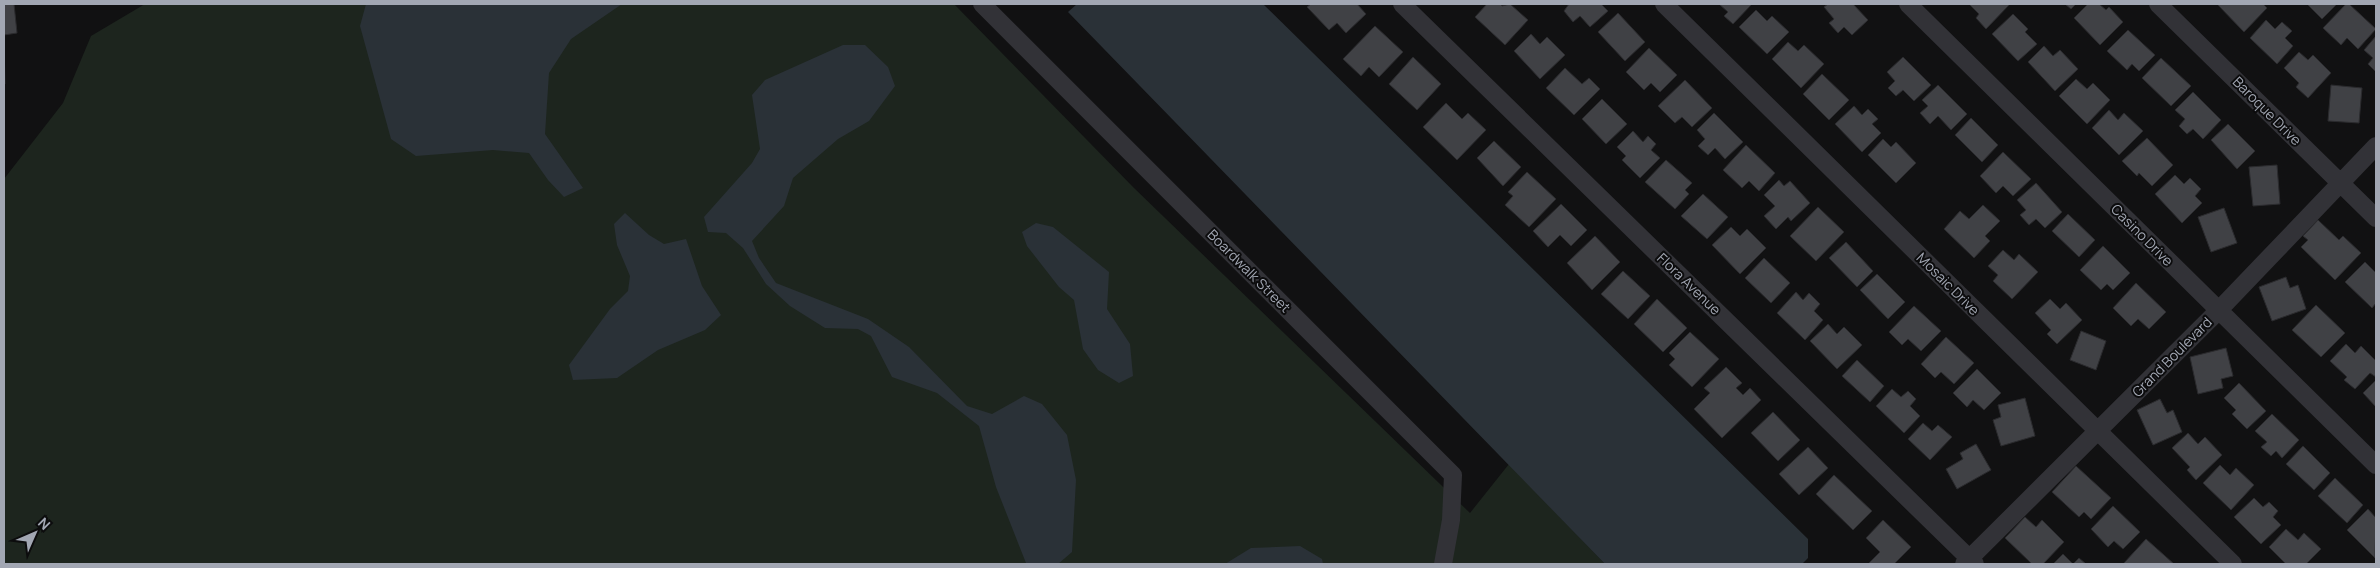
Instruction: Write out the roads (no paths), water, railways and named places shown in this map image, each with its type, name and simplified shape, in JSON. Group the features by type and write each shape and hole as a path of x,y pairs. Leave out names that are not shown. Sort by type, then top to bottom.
{"street":[{"name":"Boardwalk Street","path":"982,4 1453,475 1451,520 1443,564"},
{"name":"Flora Avenue","path":"1402,4 1970,562"},
{"name":"Mosaic Drive","path":"1664,4 2233,564"},
{"name":"Casino Drive","path":"1908,4 2376,465"},
{"name":"Baroque Drive","path":"2158,4 2376,218"},
{"name":"Grand Boulevard","path":"1970,562 2376,146"}]}
